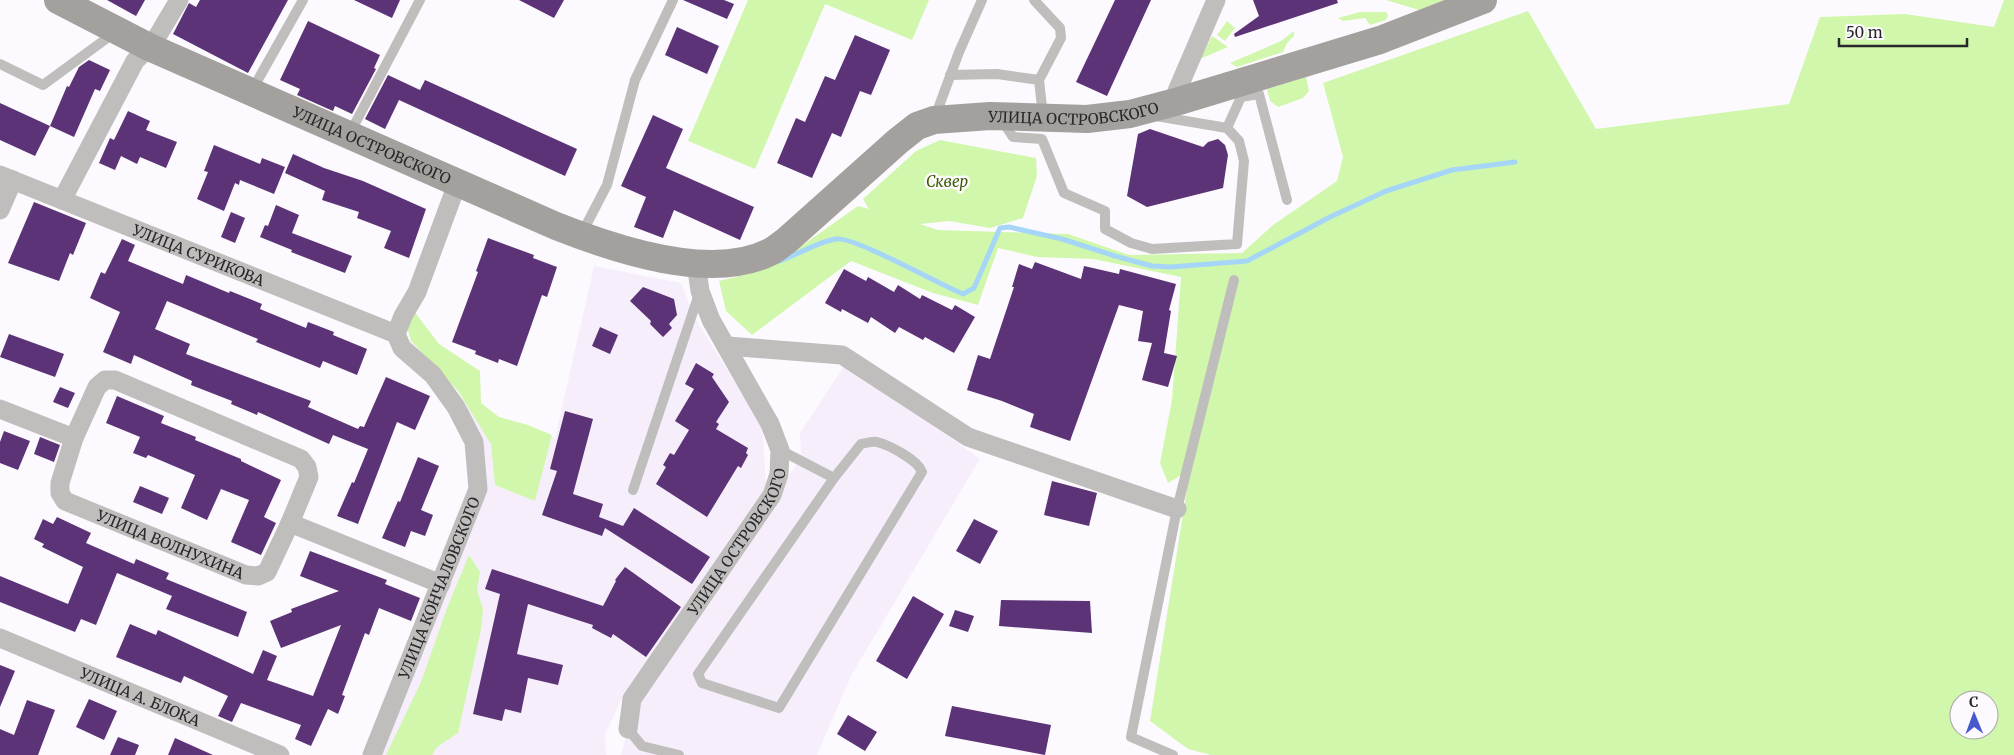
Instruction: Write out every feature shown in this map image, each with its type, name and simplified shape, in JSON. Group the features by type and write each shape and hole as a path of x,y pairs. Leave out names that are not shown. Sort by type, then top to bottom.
{"street":[{"name":"УЛИЦА ОСТРОВСКОГО","path":"58,0 149,47 457,184 581,236 634,253 666,260 696,263 725,262 752,258 770,252 786,241 898,141 917,126 934,120 1000,116 1087,119 1135,112 1248,88 1380,40 1478,1"},
{"path":"62,200 135,61 154,42 179,0"},
{"path":"1180,101 1177,91 1216,0"},
{"path":"0,210 6,177"},
{"name":"УЛИЦА СУРИКОВА","path":"6,177 396,334"},
{"path":"396,334 402,316 418,292 457,184"},
{"name":"УЛИЦА ОСТРОВСКОГО","path":"628,729 632,699 772,495 779,474 780,450 770,424 711,320 700,291 696,263"},
{"name":"УЛИЦА КОНЧАЛОВСКОГО","path":"372,755 478,489 474,442 451,399 433,375 402,348 396,334"},
{"path":"727,346 842,355 968,437 1177,509"},
{"path":"0,409 74,438 97,386 105,380 115,380 301,459 307,467 309,477 290,524 441,584"},
{"name":"УЛИЦА ВОЛНУХИНА","path":"74,438 60,483 60,493 65,500 246,575 258,576 267,572 290,524"},
{"name":"УЛИЦА А. БЛОКА","path":"0,638 280,755"}],"lane":[{"path":"251,92 303,0"},
{"path":"349,136 420,0"},
{"path":"581,236 607,185 636,80 674,0"},
{"path":"934,120 959,52 982,0"},
{"path":"1034,0 1060,28 1062,38 1039,80 1043,118"},
{"path":"0,64 43,85 117,31"},
{"path":"950,76 997,74 1039,80"},
{"path":"1228,128 1241,97 1248,88 1259,94 1287,200"},
{"path":"1000,116 1013,137 1042,139 1064,193 1105,211 1105,229 1131,244 1152,249 1237,244 1244,161 1239,141 1228,128 1135,112"},
{"path":"1173,755 1131,737 1177,509 1234,280"},
{"path":"633,490 700,291"},
{"path":"874,441 889,446 920,465 922,472 779,708 702,683 698,674 834,478 861,444 874,441"},
{"path":"780,450 834,478"},
{"path":"628,729 642,746 679,755"}],"shaded area":[{"path":"594,266 681,283 694,316 763,427 766,491 620,702 605,735 606,755 382,755 487,490 481,440 466,407 555,438"},
{"path":"846,363 980,459 852,674 817,755 621,755 636,701 649,676 801,458 800,433"}],"green space":[{"path":"748,0 929,0 912,40 825,4 755,169 688,141"},
{"path":"1386,0 1444,0 1419,10"},
{"name":"Сквер","path":"2004,0 2014,0 2014,755 1211,755 1188,749 1150,721 1190,470 1168,483 1160,463 1172,400 1181,277 1093,259 1037,257 998,248 978,305 933,293 851,261 752,335 726,311 719,281 756,272 800,247 858,206 869,209 863,199 916,151 940,140 1036,158 1037,176 1023,218 990,228 949,221 920,224 938,230 1068,234 1129,255 1242,253 1273,225 1337,181 1343,157 1323,83 1528,11 1596,129 1789,104 1820,17 1905,14 1994,27"},
{"path":"1360,12 1386,12 1388,15 1386,20 1370,25 1365,18 1343,21 1338,18"},
{"path":"1227,21 1235,28 1225,41 1217,35"},
{"path":"1294,31 1294,36 1287,43 1283,52 1237,67 1230,63 1281,41"},
{"path":"1212,36 1228,47 1200,59"},
{"path":"1306,77 1309,91 1303,98 1278,107 1270,101 1267,89"},
{"path":"414,311 439,344 480,371 481,403 499,417 528,425 552,435 535,501 495,485 491,444 458,391 411,341 406,323"},
{"path":"469,555 480,572 477,590 483,609 481,630 458,733 437,747 432,755 386,755 421,682 447,608"}],"building":[{"path":"107,0 145,0 136,16"},
{"path":"200,0 288,0 248,73 173,34 189,3 196,7"},
{"path":"354,0 400,0 392,18"},
{"path":"519,0 564,0 554,18"},
{"path":"683,0 724,0 734,4 727,19"},
{"path":"1115,0 1151,0 1107,96 1076,82"},
{"path":"1253,0 1337,0 1338,3 1235,37 1234,34 1259,16"},
{"path":"308,21 380,55 374,68 376,69 352,114 335,106 333,111 297,95 300,89 280,80"},
{"path":"677,27 719,46 707,74 665,55"},
{"path":"855,35 890,50 871,95 860,91 841,137 832,133 812,178 777,163 796,118 805,122 825,76 835,80"},
{"path":"89,60 110,70 100,91 95,89 74,137 50,126 67,86 69,87 79,67"},
{"path":"388,75 420,90 425,80 577,149 565,176 399,100 385,129 365,119"},
{"path":"0,103 50,126 35,156 0,140"},
{"path":"128,111 150,121 146,130 177,142 166,168 140,157 137,164 121,156 115,170 99,163 110,138 114,140"},
{"path":"653,115 683,129 666,168 754,207 740,240 674,210 663,238 634,227 646,197 621,186"},
{"path":"1150,129 1203,147 1208,142 1218,139 1225,145 1228,155 1223,188 1147,207 1127,196 1138,134"},
{"path":"214,145 260,164 262,158 285,167 274,194 240,180 239,185 235,183 224,211 197,199 208,172 204,171"},
{"path":"293,154 324,168 363,181 426,209 409,258 384,248 391,231 357,218 359,212 322,200 325,191 285,173"},
{"path":"34,202 86,223 73,255 70,253 59,281 8,263"},
{"path":"276,205 299,215 292,233 352,256 345,273 291,252 292,250 260,237 265,225 268,226"},
{"path":"231,212 245,218 235,243 221,237"},
{"path":"488,238 534,255 533,258 557,267 547,297 542,295 517,366 499,359 498,363 475,354 476,351 452,342 478,272 476,271"},
{"path":"122,239 135,245 128,261 183,284 186,275 229,293 230,291 262,304 260,309 306,328 308,322 334,332 333,335 367,349 357,375 323,361 320,368 256,342 258,339 167,301 155,329 190,344 186,354 311,401 308,407 358,429 360,426 364,427 386,377 430,396 415,430 397,422 358,524 337,516 352,482 354,483 368,449 333,435 329,444 258,412 257,415 231,404 232,401 191,385 192,381 134,355 131,364 103,352 120,312 90,298 101,272 105,274"},
{"path":"1035,262 1081,279 1084,266 1119,274 1120,269 1176,284 1169,310 1171,311 1164,353 1177,356 1168,387 1142,380 1152,343 1138,341 1143,311 1119,305 1070,441 1030,427 1034,414 967,390 978,355 990,359 1014,287 1012,287 1019,264 1032,269"},
{"path":"844,269 866,281 868,277 894,292 898,285 920,299 922,295 952,310 955,305 975,317 954,353 925,337 923,340 899,327 895,333 871,317 868,323 842,309 841,312 825,303"},
{"path":"643,287 674,299 677,315 669,324 672,328 663,337 650,324 651,321 630,301"},
{"path":"600,327 618,335 610,354 592,346"},
{"path":"9,334 64,354 55,377 0,357"},
{"path":"696,363 714,374 712,377 729,402 716,422 719,424 716,429 748,448 746,453 748,455 741,468 738,466 707,517 656,484 666,467 663,465 670,453 674,455 689,430 675,421 694,389 685,384"},
{"path":"60,387 75,393 68,408 53,402"},
{"path":"117,396 164,416 161,423 196,437 195,440 241,459 241,461 281,480 264,517 276,523 261,555 231,542 249,500 221,489 207,520 181,508 195,475 148,455 146,458 133,453 140,437 106,423"},
{"path":"565,411 593,419 573,494 603,504 599,517 623,526 634,508 710,557 692,584 605,528 602,536 542,515 557,471 550,469"},
{"path":"4,431 30,441 18,470 0,463 0,442"},
{"path":"40,437 60,445 54,462 34,454"},
{"path":"418,457 439,466 421,510 433,515 425,536 411,531 405,547 382,538 398,501 400,502"},
{"path":"1052,481 1097,493 1089,526 1044,515"},
{"path":"140,486 169,498 162,514 133,502"},
{"path":"57,517 91,533 86,543 134,564 136,559 169,573 166,579 247,612 238,637 166,609 172,596 117,573 96,625 81,619 75,632 0,602 0,576 68,604 83,567 42,547 44,544 34,539 43,519 53,524"},
{"path":"974,519 998,531 980,564 956,551"},
{"path":"310,551 387,580 385,584 420,598 411,621 379,608 369,635 365,633 342,695 345,696 338,714 328,709 311,746 295,739 301,725 241,703 232,722 218,716 228,696 184,676 181,683 116,657 130,624 156,635 158,630 253,674 263,650 277,656 267,680 313,696 341,625 281,648 270,621 292,612 291,609 339,591 300,576"},
{"path":"625,567 681,607 646,657 613,634 611,638 592,628 593,625 528,604 517,654 563,665 558,685 528,678 521,713 505,709 502,721 473,714 500,594 485,589 492,569 603,606 615,580"},
{"path":"913,596 944,614 907,679 876,661"},
{"path":"1001,600 1090,601 1092,633 999,626"},
{"path":"955,610 974,616 968,632 949,626"},
{"path":"0,665 15,671 0,707"},
{"path":"89,699 117,711 104,740 76,727"},
{"path":"27,700 55,710 38,755 0,755 0,729 14,735"},
{"path":"952,706 1051,725 1045,755 945,736"},
{"path":"848,715 877,732 865,751 837,734"},
{"path":"118,737 139,745 135,755 110,755"},
{"path":"175,738 213,755 168,755"}],"waterway":[{"path":"779,261 829,241 836,239 846,240 878,253 963,294 974,288 1000,228 1009,227 1062,239 1152,266 1171,267 1247,261 1330,217 1386,191 1452,170 1515,162"}]}
